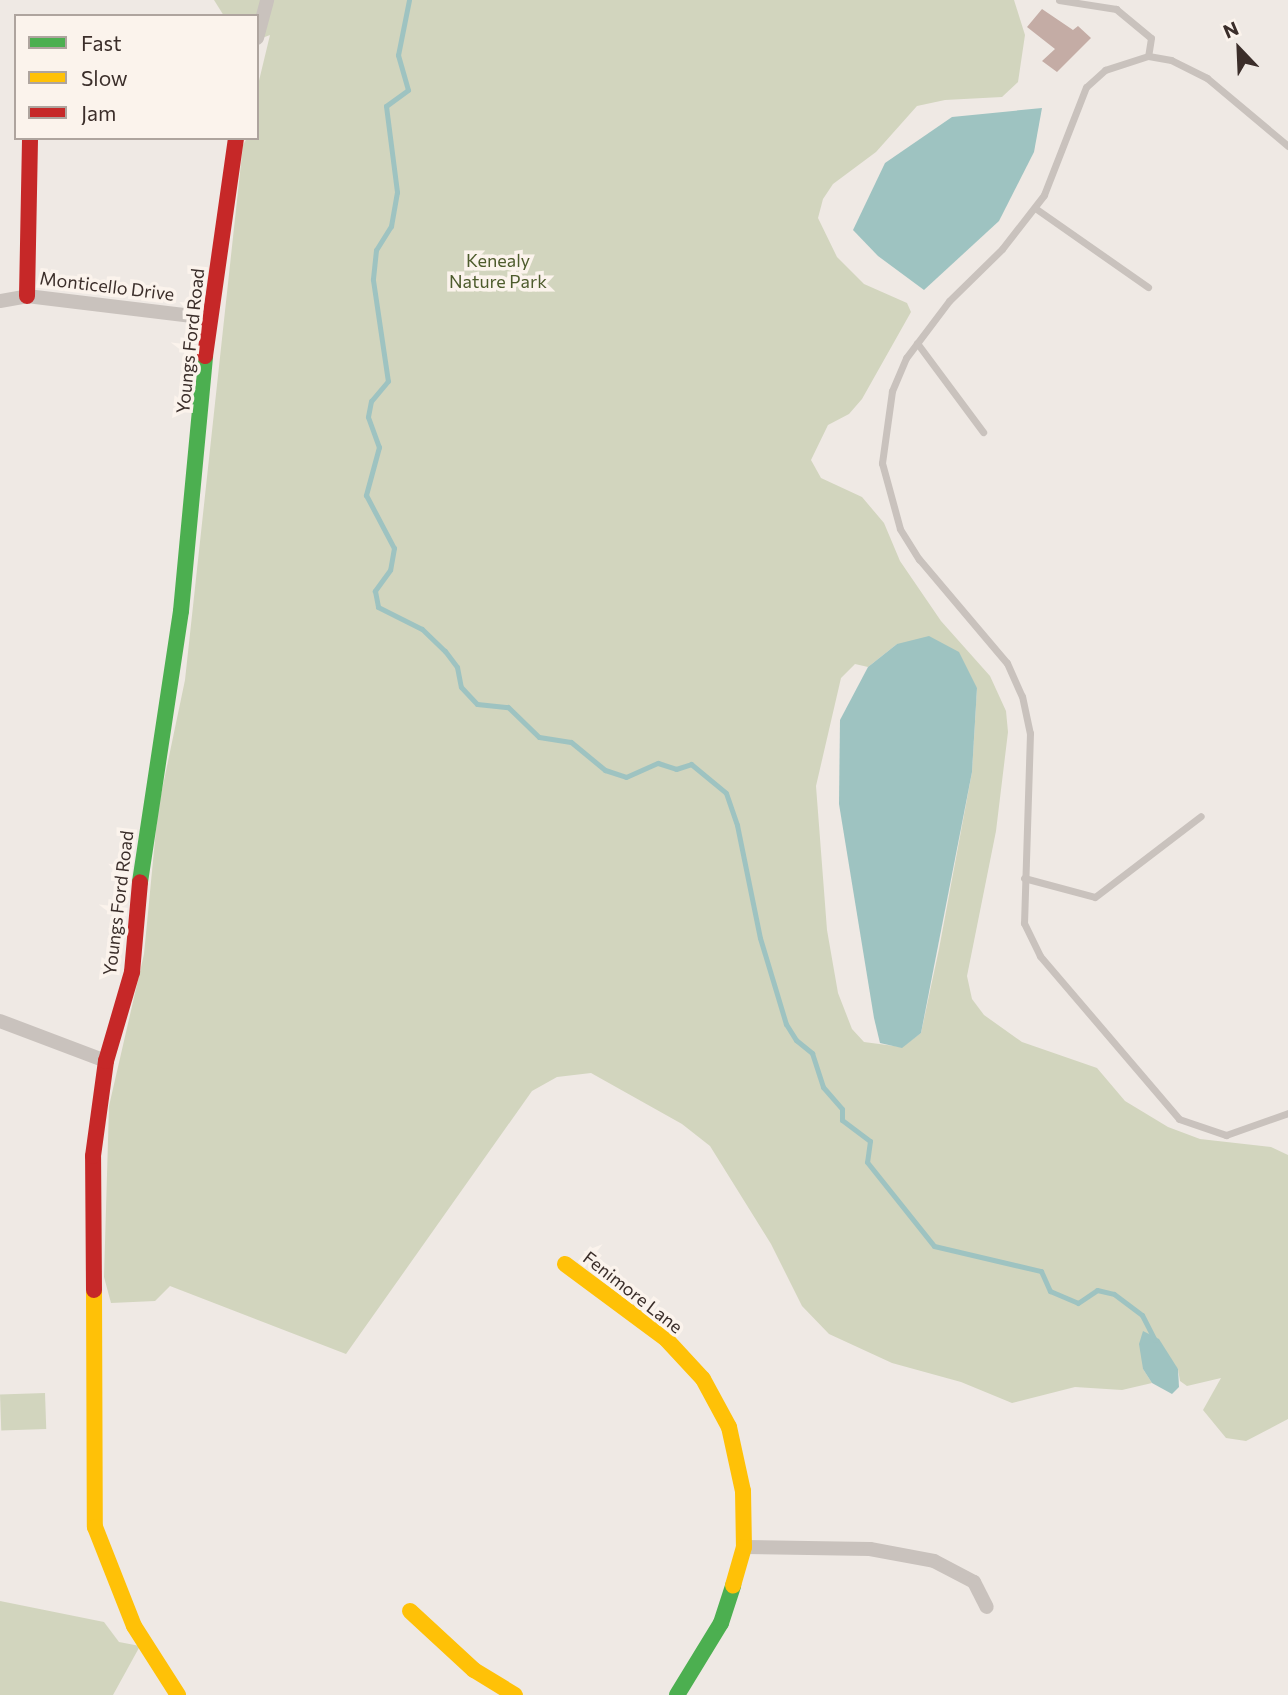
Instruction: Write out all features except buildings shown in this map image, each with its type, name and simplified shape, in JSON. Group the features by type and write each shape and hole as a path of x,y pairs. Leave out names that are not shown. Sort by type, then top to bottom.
{"street":[{"path":"259,30 267,0"},
{"path":"27,296 30,140"},
{"name":"Youngs Ford Road","path":"178,1695 134,1626 103,1555 91,1500 96,1345 93,1156 106,1061 132,972 145,834 181,611 209,318 236,140"},
{"name":"Monticello Drive","path":"0,301 27,296 209,318"},
{"path":"0,1021 106,1061"},
{"name":"Fenimore Lane","path":"565,1264 666,1339 703,1379 729,1427 743,1491 744,1547 721,1623 677,1695"},
{"path":"744,1547 870,1549 934,1560 974,1582 986,1606"},
{"path":"410,1611 474,1670 515,1695"}],"lane":[{"path":"1059,0 1116,9 1151,38 1148,56"},
{"path":"1288,146 1207,78 1171,60 1148,56 1105,70 1086,86 1058,166 1035,208 1002,249 949,300 917,343 892,391 884,430 882,463 888,497 919,559 1007,663 1022,696 1030,733 1024,923 1040,956 1179,1119 1226,1135 1288,1113"},
{"path":"1035,208 1148,287"},
{"path":"917,343 983,432"},
{"path":"1024,878 1095,897 1201,816"}],"green space":[{"name":"Kenealy Nature Park","path":"214,0 1014,0 1025,35 1018,82 1002,97 945,100 917,106 876,152 833,184 823,199 818,218 837,257 864,284 907,303 911,312 862,399 849,414 828,425 811,460 821,478 862,497 884,523 900,561 941,621 990,676 1006,711 1008,732 996,831 967,976 972,999 984,1015 1022,1042 1097,1068 1125,1101 1168,1127 1200,1139 1271,1147 1288,1155 1288,1419 1246,1441 1226,1438 1203,1410 1221,1378 1187,1386 1180,1381 1178,1369 1142,1338 1143,1369 1152,1383 1122,1390 1075,1387 1012,1403 961,1382 892,1363 829,1334 802,1306 771,1244 710,1146 682,1124 591,1073 557,1077 532,1091 346,1354 170,1286 155,1301 111,1303 104,1277 109,1106 144,954 158,809 185,680 243,145 246,140 259,140 259,81 270,35 259,39 259,14 223,14","holes":["897,644 977,688 972,772 921,1033 902,1047 864,1042 852,1029 838,993 827,930 816,786 841,678 855,664 868,667"]},
{"path":"45,1393 46,1429 1,1431 0,1395"},
{"path":"0,1601 104,1622 119,1642 140,1646 113,1695 0,1695"}],"water":[{"path":"1042,108 1034,152 999,221 924,290 878,256 853,230 885,163 952,117"},
{"path":"929,636 959,652 977,688 972,772 921,1033 902,1048 880,1043 874,1018 839,804 840,720 868,667 897,644"},
{"path":"1143,1331 1159,1339 1178,1369 1179,1387 1172,1394 1152,1383 1143,1369 1139,1344"}],"waterway":[{"path":"409,0 398,55 408,90 386,106 397,192 391,226 376,250 373,280 388,381 371,401 368,417 379,447 366,495 394,548 390,570 375,591 378,607 422,629 445,651 457,667 461,687 477,704 508,707 539,737 571,742 605,770 626,777 658,763 676,769 691,764 726,793 737,825 760,938 786,1024 796,1040 812,1053 823,1087 842,1109 842,1120 870,1141 867,1162 934,1246 1041,1271 1050,1291 1078,1303 1097,1290 1114,1294 1142,1315 1155,1340"}],"traffic: fast":[{"path":"140,882 181,611 205,356"},
{"path":"677,1695 721,1623 733,1585"}],"traffic: slow":[{"path":"565,1264 666,1339 703,1379 729,1427 743,1491 744,1547 733,1585"},
{"path":"94,1290 95,1527 134,1626 178,1695"},
{"path":"410,1611 474,1670 515,1695"}],"traffic: jam":[{"path":"27,296 30,140"},
{"path":"205,356 236,140"},
{"path":"94,1290 93,1156 106,1061 132,972 140,882"}]}
